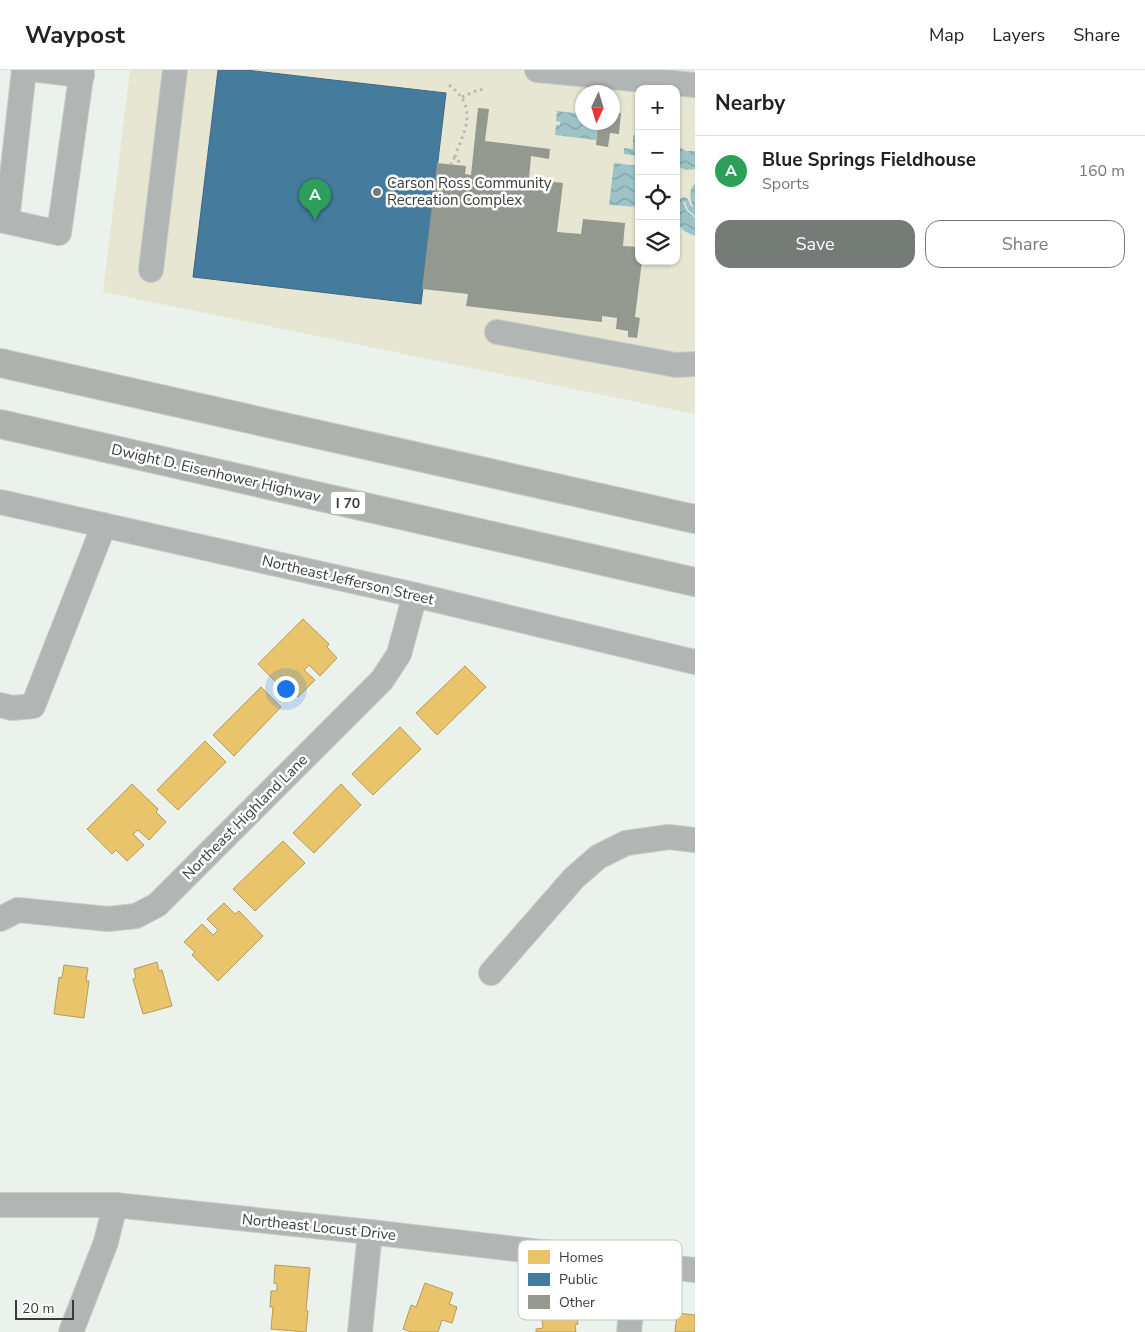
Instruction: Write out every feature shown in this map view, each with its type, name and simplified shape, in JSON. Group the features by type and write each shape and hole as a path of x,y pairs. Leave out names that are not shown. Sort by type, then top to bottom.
{"highway":[{"path":"0,363 695,519"},
{"name":"Dwight D. Eisenhower Highway","path":"0,424 695,582"}],"street":[{"path":"24,70 4,220 59,233 82,72 38,70"},
{"path":"151,270 175,70"},
{"path":"537,70 695,86"},
{"path":"497,332 676,366 695,364"},
{"name":"Northeast Jefferson Street","path":"0,502 415,595 695,662"},
{"path":"0,705 12,708 33,706 104,525"},
{"name":"Northeast Highland Lane","path":"0,919 18,910 108,919 136,916 157,905 382,680 399,654 415,595"},
{"path":"491,973 574,878 598,857 626,843 669,837 695,840"},
{"name":"Northeast Locust Drive","path":"0,1205 115,1205 518,1249"},
{"path":"71,1332 106,1242 115,1205"},
{"path":"360,1332 370,1232"},
{"name":"Northeast Locust Drive","path":"682,1268 695,1270"}],"path":[{"path":"449,85 462,97 466,105 464,135 451,165"},
{"path":"462,97 484,89"},
{"path":"455,157 459,162 459,166"}],"green space":[{"name":"Carson Ross Community Recreation Complex","path":"130,70 695,70 695,414 103,292"}],"water":[{"path":"557,111 575,113 575,130 597,130 596,140 555,135 556,125 560,125 560,122 556,121"},
{"path":"635,134 635,155 624,154 624,148 633,149 633,136"},
{"path":"680,147 686,151 695,151 695,169 686,170 680,168"},
{"path":"614,163 635,166 635,207 609,205"},
{"path":"695,183 695,216 688,210 685,202 683,202 687,211 695,218 695,236 680,227 680,198 687,198 693,207 690,195"}],"building: Homes":[{"path":"303,619 329,644 327,647 337,658 320,676 309,665 304,670 315,680 298,697 287,685 283,689 258,664"},
{"path":"465,666 486,687 437,735 416,713"},
{"path":"261,687 281,707 234,756 213,735"},
{"path":"400,727 421,749 373,795 352,774"},
{"path":"205,741 226,762 178,810 157,790"},
{"path":"132,784 158,809 156,812 166,822 149,840 138,830 133,834 144,845 127,861 116,850 112,854 87,829"},
{"path":"341,784 361,805 314,853 293,833"},
{"path":"283,841 305,863 255,911 233,889"},
{"path":"224,903 235,914 239,911 263,936 218,981 192,955 195,952 184,942 202,924 213,935 218,930 207,919"},
{"path":"157,962 159,971 162,970 172,1006 143,1014 133,979 136,978 134,969"},
{"path":"64,965 88,968 86,981 89,981 84,1018 54,1014 59,977 62,978"},
{"path":"275,1265 310,1268 306,1332 271,1329 273,1307 270,1307 271,1291 277,1291 277,1284 274,1283"},
{"path":"425,1283 453,1293 449,1304 457,1307 452,1323 442,1320 438,1332 411,1332 403,1329 411,1305 416,1307"},
{"path":"682,1314 695,1315 695,1332 675,1332 676,1320 682,1320"},
{"path":"542,1320 577,1320 578,1324 575,1325 576,1332 536,1332 536,1329 543,1328"}],"building: Public":[{"path":"218,70 246,70 446,93 421,304 193,277"}],"building: Other":[{"path":"478,108 489,109 485,141 550,149 549,159 531,156 529,179 563,183 557,232 581,234 583,219 625,223 623,246 635,247 635,265 642,265 635,317 640,318 637,338 628,337 628,331 616,329 617,318 602,316 602,322 466,306 468,294 422,289 437,163 466,166 465,174 471,175"},
{"path":"597,130 619,130 619,134 610,133 608,147 596,145"}],"place":[{"name":"Carson Ross Community Recreation Complex","path":"377,192"},
{"name":"Blue Springs Fieldhouse","path":"315,220"}]}
